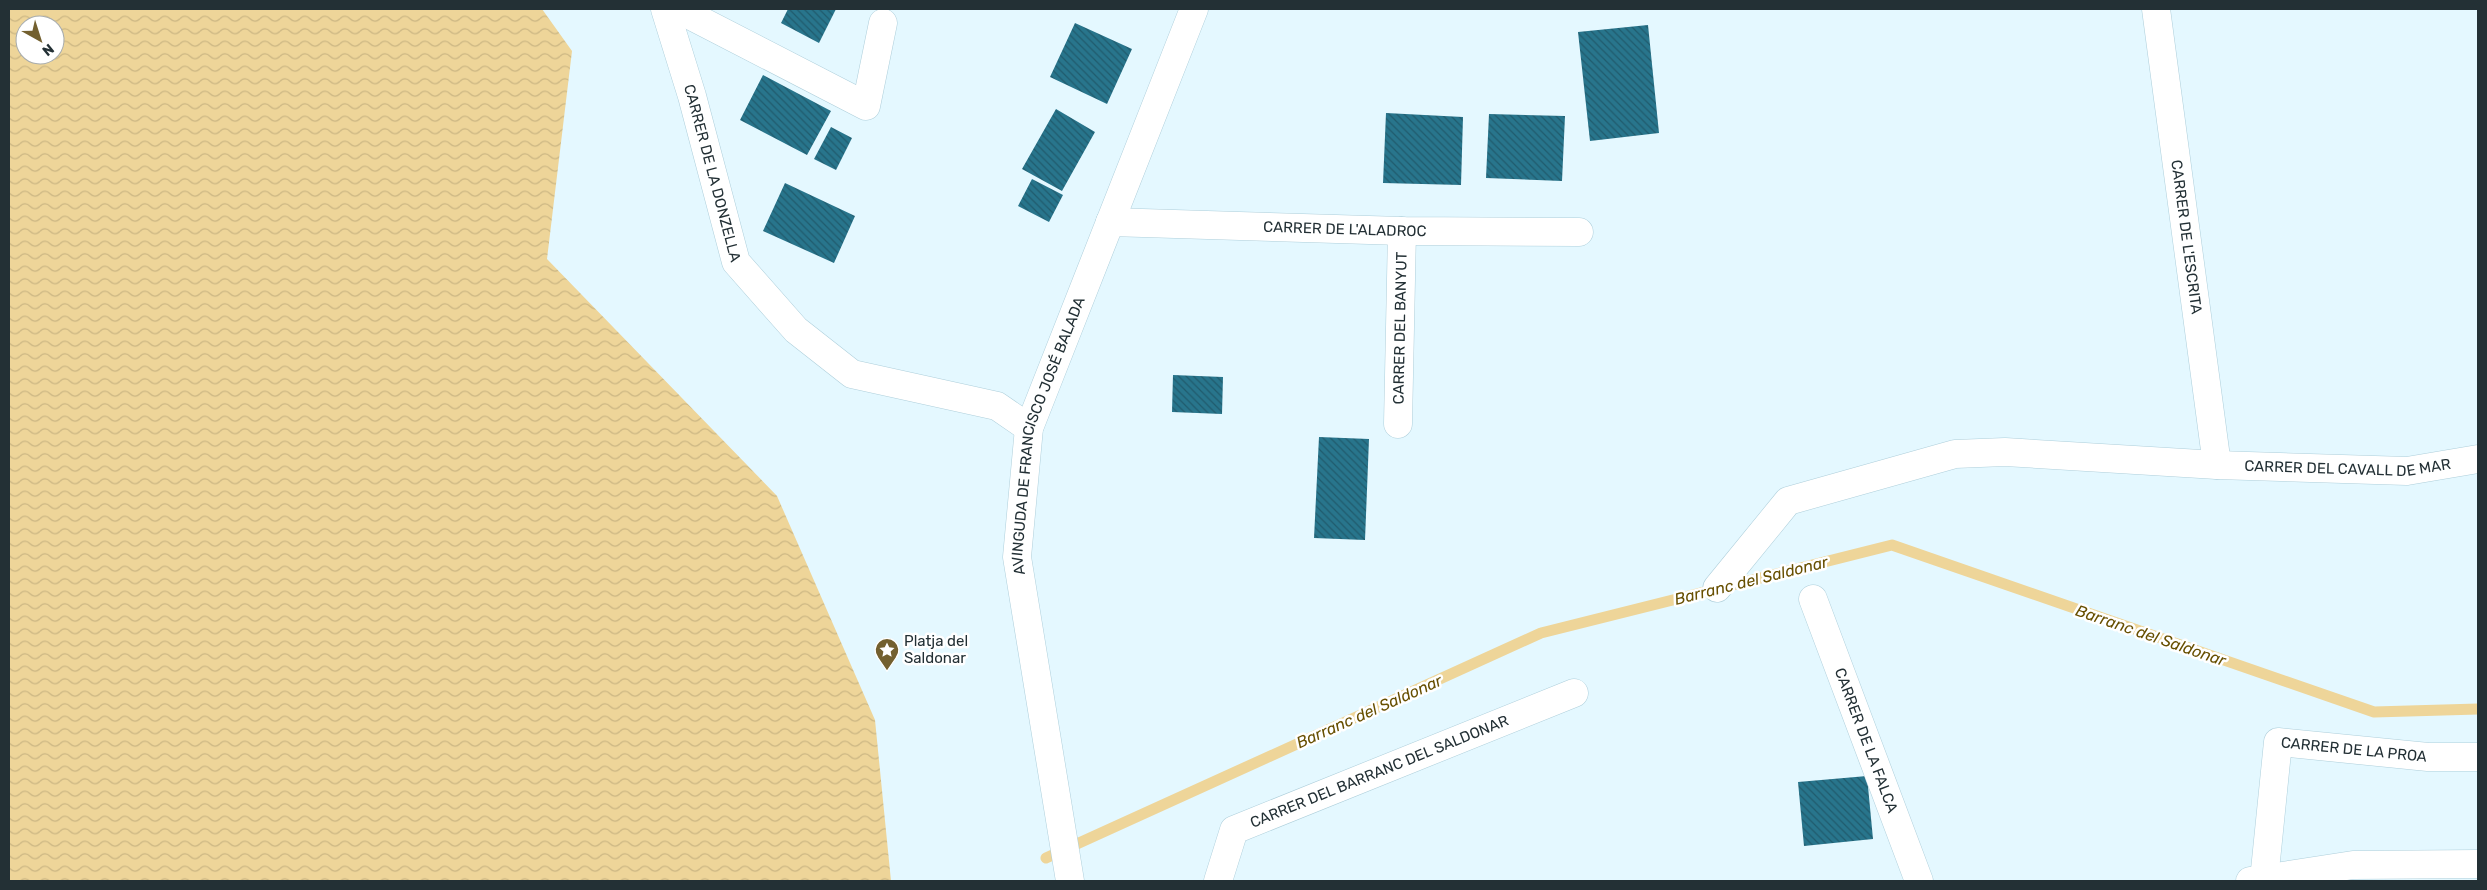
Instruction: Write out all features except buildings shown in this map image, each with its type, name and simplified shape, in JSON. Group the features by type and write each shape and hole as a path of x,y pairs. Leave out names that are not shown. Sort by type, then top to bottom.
{"street":[{"name":"CARRER DE LA DONZELLA","path":"665,9 692,96 736,262 796,330 852,374 998,406 1029,428"},
{"path":"678,9 866,106 883,23"},
{"name":"AVINGUDA DE FRANCISCO JOSÉ BALADA","path":"1070,881 1017,557 1029,428 1194,9"},
{"name":"CARRER DE L'ESCRITA","path":"2156,9 2217,465"},
{"name":"CARRER DE L'ALADROC","path":"1110,222 1402,231 1579,232"},
{"name":"CARRER DEL BANYUT","path":"1398,424 1402,231"},
{"name":"CARRER DEL CAVALL DE MAR","path":"1717,588 1788,501 1955,454 2005,452 2217,465 2407,471 2478,459"},
{"name":"CARRER DE LA FALCA","path":"1813,599 1919,881"},
{"name":"CARRER DEL BARRANC DEL SALDONAR","path":"1218,881 1234,830 1574,693"},
{"name":"CARRER DE LA PROA","path":"2257,880 2278,742 2428,757 2478,758"},
{"path":"2257,880 2353,865 2478,864"}],"water":[{"path":"9,9 542,9 572,51 547,259 777,496 875,720 891,881 9,881"}],"waterway":[{"name":"Barranc del Saldonar","path":"1046,858 1541,633 1892,545 2374,712 2478,709"}],"place":[{"name":"Platja del Saldonar","path":"887,671"}]}
